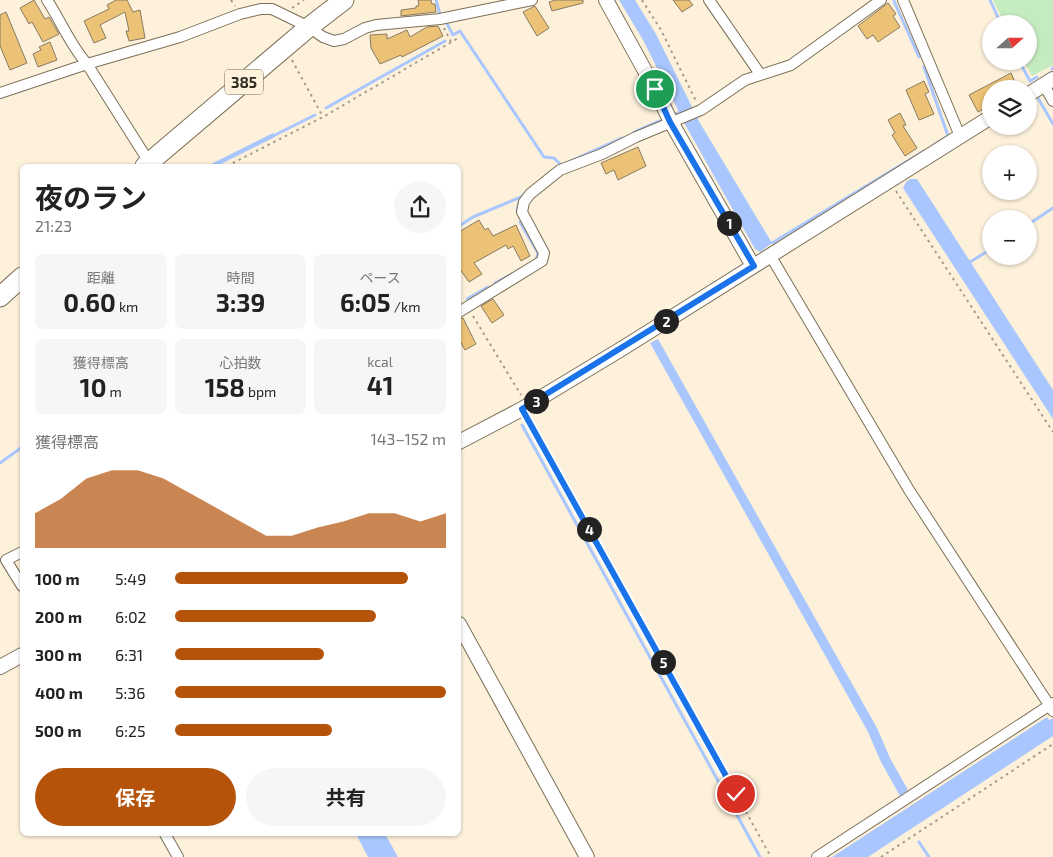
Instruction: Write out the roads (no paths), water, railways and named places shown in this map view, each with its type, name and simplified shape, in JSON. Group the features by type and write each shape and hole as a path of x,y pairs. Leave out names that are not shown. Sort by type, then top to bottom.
{"highway":[{"name":"385","path":"147,164 309,27 344,0"},
{"path":"0,297 20,279"}],"street":[{"path":"47,0 57,14 78,54 87,64 147,164"},
{"path":"0,93 87,64 180,37 240,14 261,9 272,9 334,41 344,40 365,28 376,25 440,19 532,0"},
{"path":"606,0 754,266"},
{"path":"709,0 760,74"},
{"path":"463,310 542,262 544,253 522,212 524,202 530,194 560,170 602,154 636,136 699,110 745,80 792,65 881,0"},
{"path":"902,0 960,136"},
{"path":"1037,89 1048,82 1053,101"},
{"path":"461,441 522,409 982,123"},
{"path":"770,255 909,490 1052,707 816,857"},
{"path":"0,551 20,583"},
{"path":"6,560 20,553"},
{"path":"461,628 587,857"},
{"path":"0,667 20,656"},
{"path":"167,836 178,857"}],"water":[{"path":"619,0 635,0 656,34 700,123 772,243 760,252 755,249 687,128 643,40"},
{"path":"273,133 275,137 221,164 211,164"},
{"path":"910,179 917,179 1053,390 1053,419 903,188"},
{"path":"658,339 877,728 890,758 908,790 900,796 881,762 868,732 650,343"},
{"path":"1047,717 1049,720 1053,718 1053,736 868,857 832,857"},
{"path":"357,836 386,836 398,857 368,857"}],"waterway":[{"path":"436,0 440,14"},
{"path":"990,0 997,15"},
{"path":"894,1 919,57"},
{"path":"446,22 453,35 460,31 544,157 554,158 560,164"},
{"path":"326,108 445,41"},
{"path":"924,67 948,136 932,146"},
{"path":"1024,70 1030,81 1037,77"},
{"path":"1038,98 1053,124"},
{"path":"676,114 683,111"},
{"path":"271,137 315,115"},
{"path":"634,132 659,121"},
{"path":"557,167 622,138"},
{"path":"772,243 924,151"},
{"path":"461,225 473,217 521,197 525,193"},
{"path":"517,211 519,202"},
{"path":"1037,219 1053,208"},
{"path":"520,222 538,253 536,261"},
{"path":"970,262 982,255"},
{"path":"495,283 512,274"},
{"path":"467,299 488,287"},
{"path":"522,425 760,857"},
{"path":"0,463 20,448"},
{"path":"919,842 929,857"}]}
